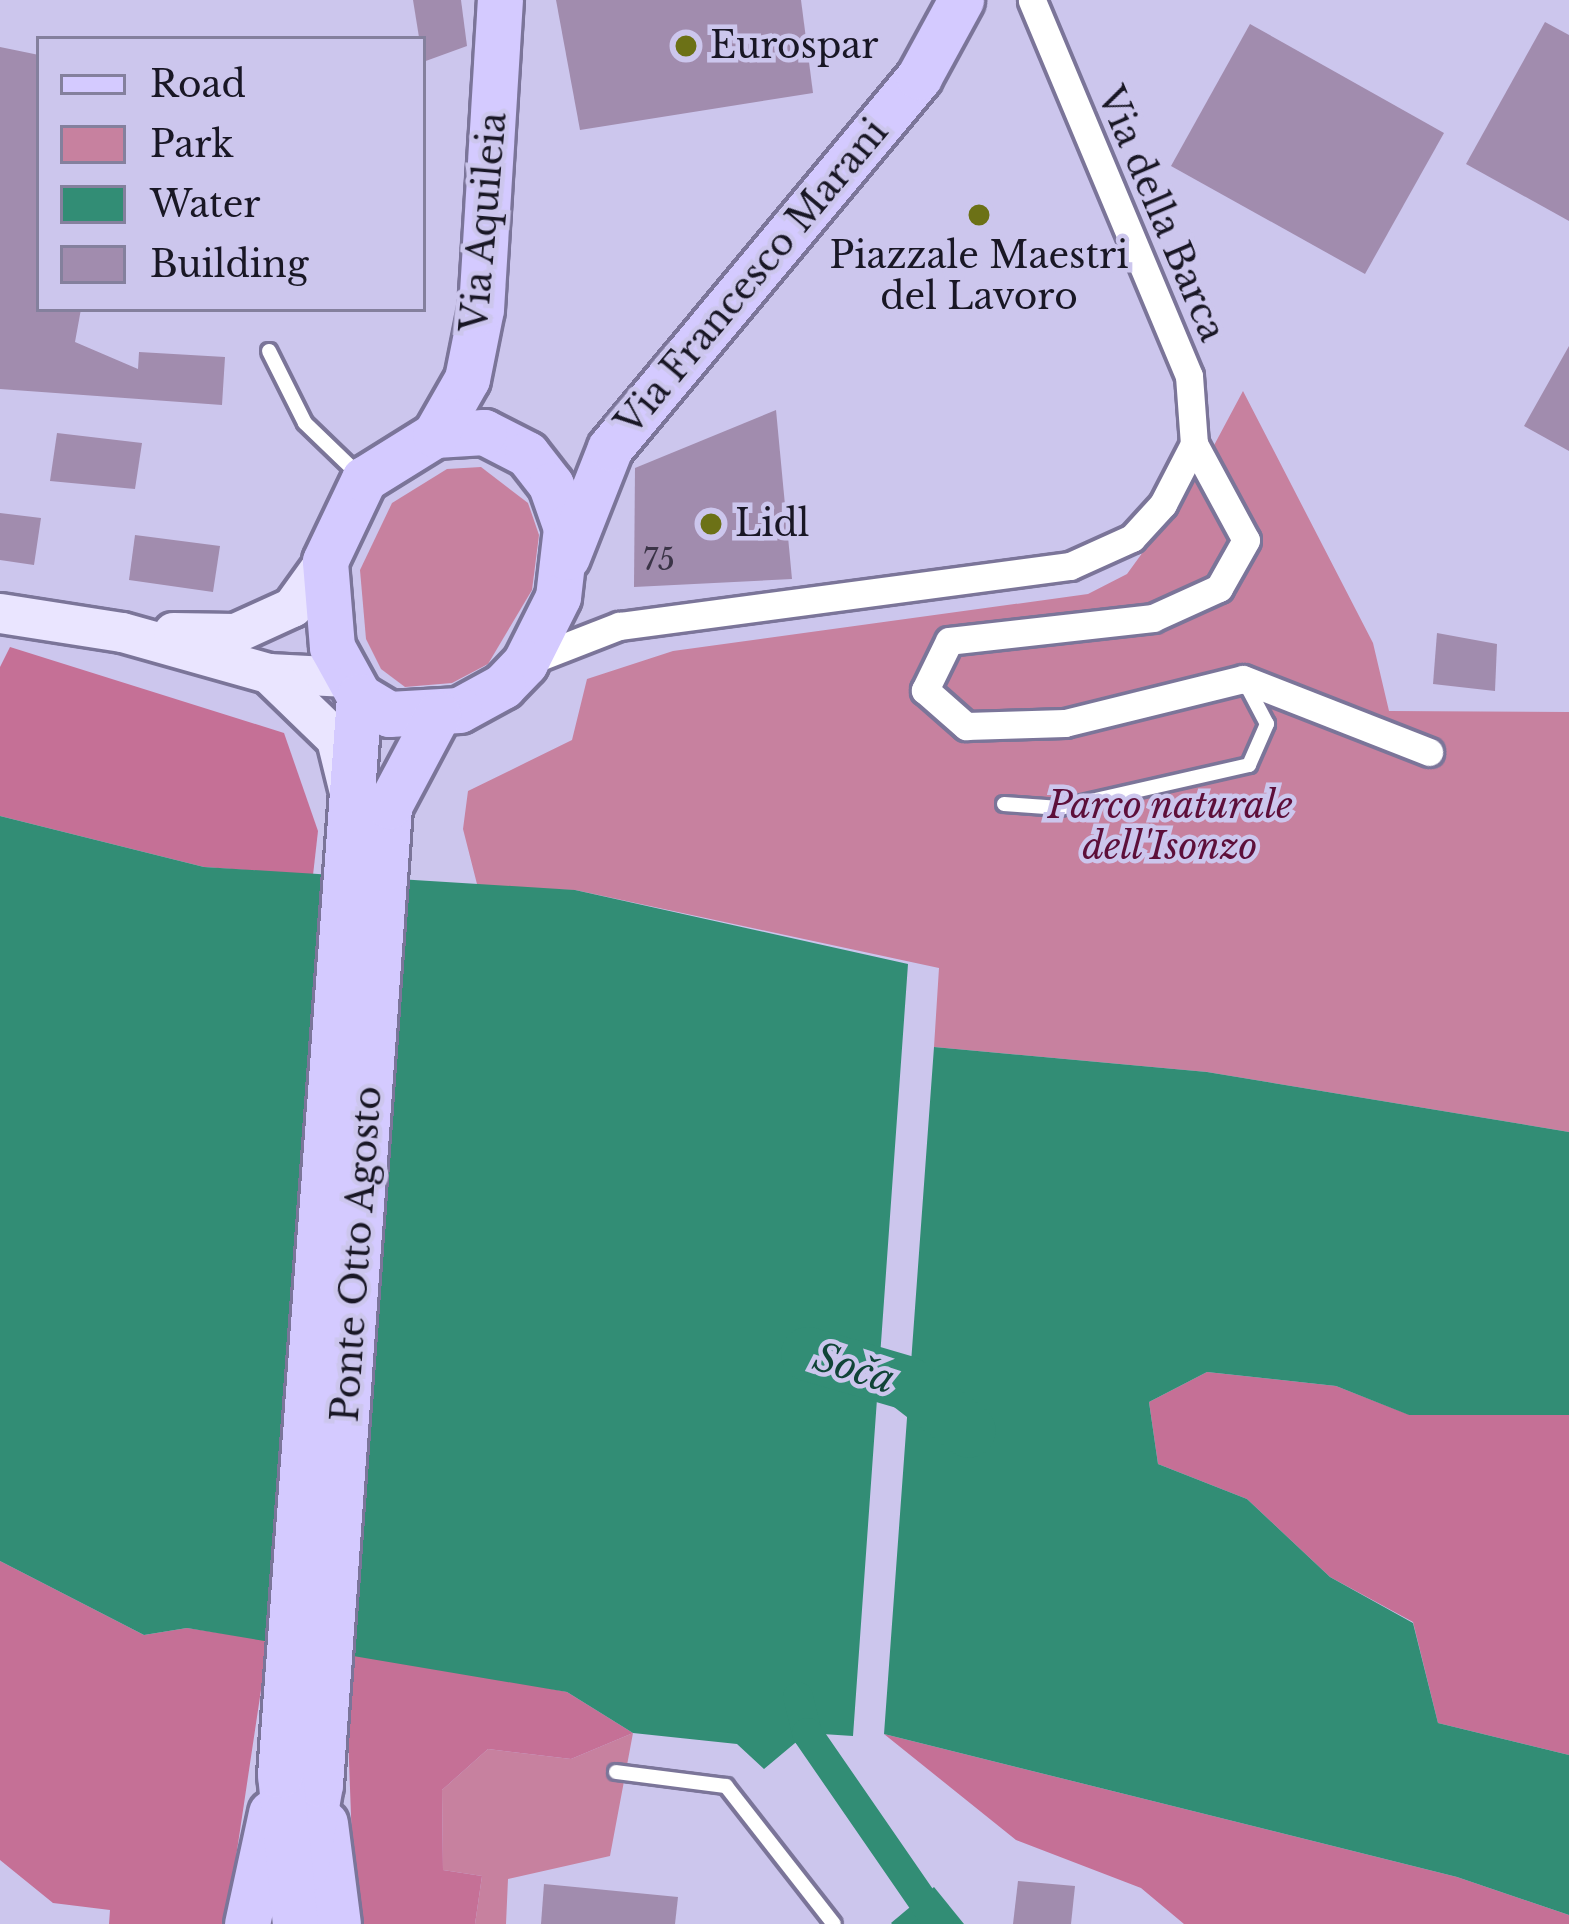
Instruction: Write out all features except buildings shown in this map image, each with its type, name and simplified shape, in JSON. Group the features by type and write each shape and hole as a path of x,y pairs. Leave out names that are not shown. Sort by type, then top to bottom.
{"main road":[{"name":"Via Aquileia","path":"436,435 466,379 481,308 500,0"},
{"name":"Via Francesco Marani","path":"564,565 610,448 920,77 961,0"},
{"path":"0,613 122,632 268,674 353,686 389,714 439,714 502,686 525,663 564,565 566,528 527,454 484,432 436,435 364,479 325,561 292,607 235,632 122,632"},
{"path":"325,561 328,629 353,686 370,807"},
{"path":"268,674 336,740 370,807"},
{"path":"370,807 439,714"},
{"name":"Ponte Otto Agosto","path":"300,1780 370,807"},
{"path":"295,1924 300,1780"},
{"path":"247,1924 300,1780"},
{"path":"300,1780 338,1924"}],"street":[{"name":"Via della Barca","path":"1032,0 1163,302 1190,376 1194,444"},
{"path":"525,663 619,626 1070,566 1132,538 1194,444 1246,540 1220,588 1153,618 949,641 926,690 966,726 1065,723 1243,680 1429,752"}],"lane":[{"path":"269,351 305,423 364,479"},
{"path":"1004,804 1060,808 1249,765 1267,724 1243,680"},
{"path":"616,1772 726,1786 834,1924"}],"green space":[{"name":"Parco naturale dell'Isonzo","path":"1243,391 1373,643 1389,711 1569,712 1569,1132 1207,1072 934,1047 939,968 575,890 478,888 463,829 468,791 572,740 587,679 673,651 1088,594 1127,574 1196,479"},
{"path":"481,467 528,503 539,535 532,590 488,664 452,683 405,687 381,669 366,639 360,570 392,503 447,469"},
{"path":"633,1733 610,1856 508,1879 506,1924 475,1924 482,1876 443,1870 442,1790 488,1749 571,1759"}],"shaded area":[{"path":"10,647 284,733 318,831 313,875 204,867 0,816 0,667"},
{"path":"1207,1372 1336,1386 1410,1415 1569,1415 1569,1755 1438,1723 1413,1622 1330,1577 1247,1499 1158,1464 1149,1402"},
{"path":"0,1561 144,1635 187,1628 424,1663 567,1692 633,1733 571,1759 488,1749 442,1790 443,1870 482,1876 475,1924 355,1924 347,1707 261,1690 226,1924 109,1924 110,1910 53,1903 0,1860"},
{"path":"884,1734 1457,1877 1569,1915 1569,1924 1184,1924 1141,1888 1016,1840"}],"water":[{"path":"0,816 204,867 575,890 908,964 853,1736 807,1733 764,1769 737,1744 633,1733 567,1692 187,1628 144,1635 0,1561"},
{"path":"934,1047 1207,1072 1569,1132 1569,1415 1409,1415 1336,1386 1207,1372 1149,1402 1158,1464 1247,1499 1330,1577 1413,1623 1438,1723 1569,1755 1569,1915 1457,1877 884,1734"},
{"path":"934,1887 964,1924 891,1923"}],"waterway":[{"name":"Soča","path":"808,1354 907,1383 969,1431"},
{"path":"798,1697 807,1733 939,1924"}],"place":[{"name":"Eurospar","path":"686,46"},
{"name":"Piazzale Maestri del Lavoro","path":"979,215"},
{"name":"Lidl","path":"711,524"}]}
